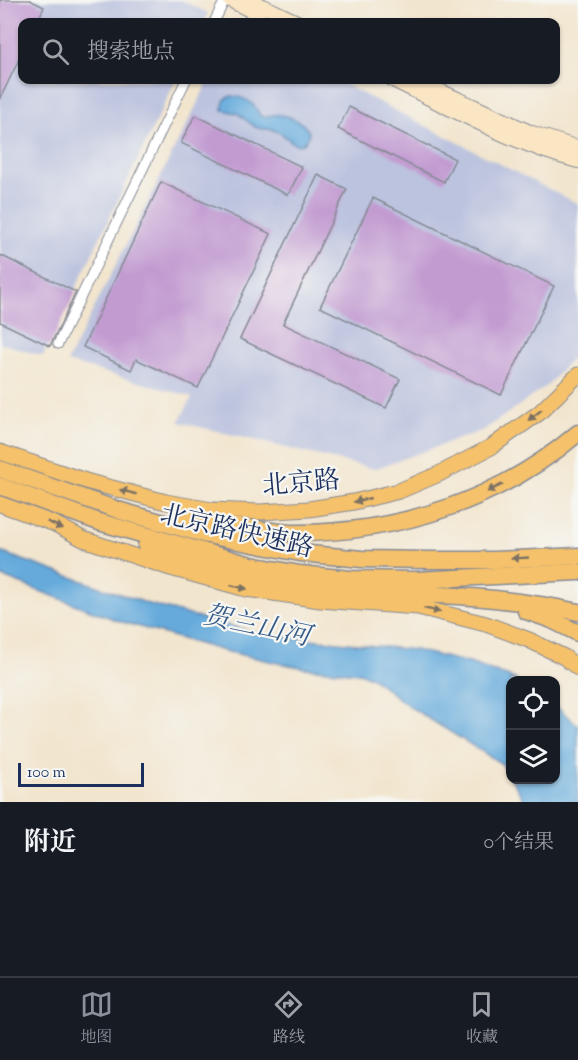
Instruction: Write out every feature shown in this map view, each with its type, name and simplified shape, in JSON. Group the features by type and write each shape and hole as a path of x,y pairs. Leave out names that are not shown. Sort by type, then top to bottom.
{"highway":[{"path":"64,492 221,525 294,533 328,532 390,524 422,517 458,505 530,469 563,446 578,432"},
{"name":"北京路快速路","path":"0,469 120,511 207,535 300,553 362,559 429,560 578,556"},
{"path":"0,486 91,527 198,564 258,579 295,579 322,589 508,601 578,612"},
{"name":"北京路快速路","path":"295,579 415,580 578,572"},
{"path":"440,596 512,607 552,620 578,633"}],"main road":[{"path":"230,0 268,18"},
{"path":"250,0 288,18"},
{"path":"401,84 513,137 578,161"},
{"path":"425,84 532,133 578,147"},
{"name":"北京路","path":"0,452 89,482 166,502 222,510 260,512 309,509 354,502 399,491 440,474 491,447 539,413 578,375"},
{"path":"0,504 55,524 83,539 167,567 235,586 272,594 320,600 418,607 486,624 529,640 564,657 578,668"}],"street":[{"path":"216,18 225,0"},
{"path":"58,344 184,84"}],"shaded area":[{"path":"0,0 181,0 208,13 206,18 18,18 18,84 174,84 43,356 0,343"},
{"path":"207,84 344,84 578,204 578,351 548,385 484,430 374,469 179,422 192,397 67,362"}],"water":[{"path":"231,96 249,101 260,116 283,115 301,123 309,132 307,138 300,145 293,143 282,134 271,129 255,127 237,113 223,110 224,101"},
{"path":"0,552 149,604 260,634 415,650 469,663 506,676 506,770 502,764 410,707 371,677 359,673 305,668 220,650 119,621 0,576"},
{"path":"560,709 578,725 578,802 525,802 514,784 560,784"}],"building":[{"path":"0,0 30,0 44,7 39,18 18,18 18,61 0,99"},
{"path":"349,107 455,159 444,182 338,129"},
{"path":"195,115 302,167 288,195 181,143"},
{"path":"318,175 347,189 283,324 400,379 386,408 240,339"},
{"path":"161,182 271,234 198,388 136,359 131,370 83,347"},
{"path":"373,198 554,286 501,395 320,307"},
{"path":"0,255 76,292 50,346 0,322"}],"water label":[{"name":"贺兰山河","path":"257,625"}]}
